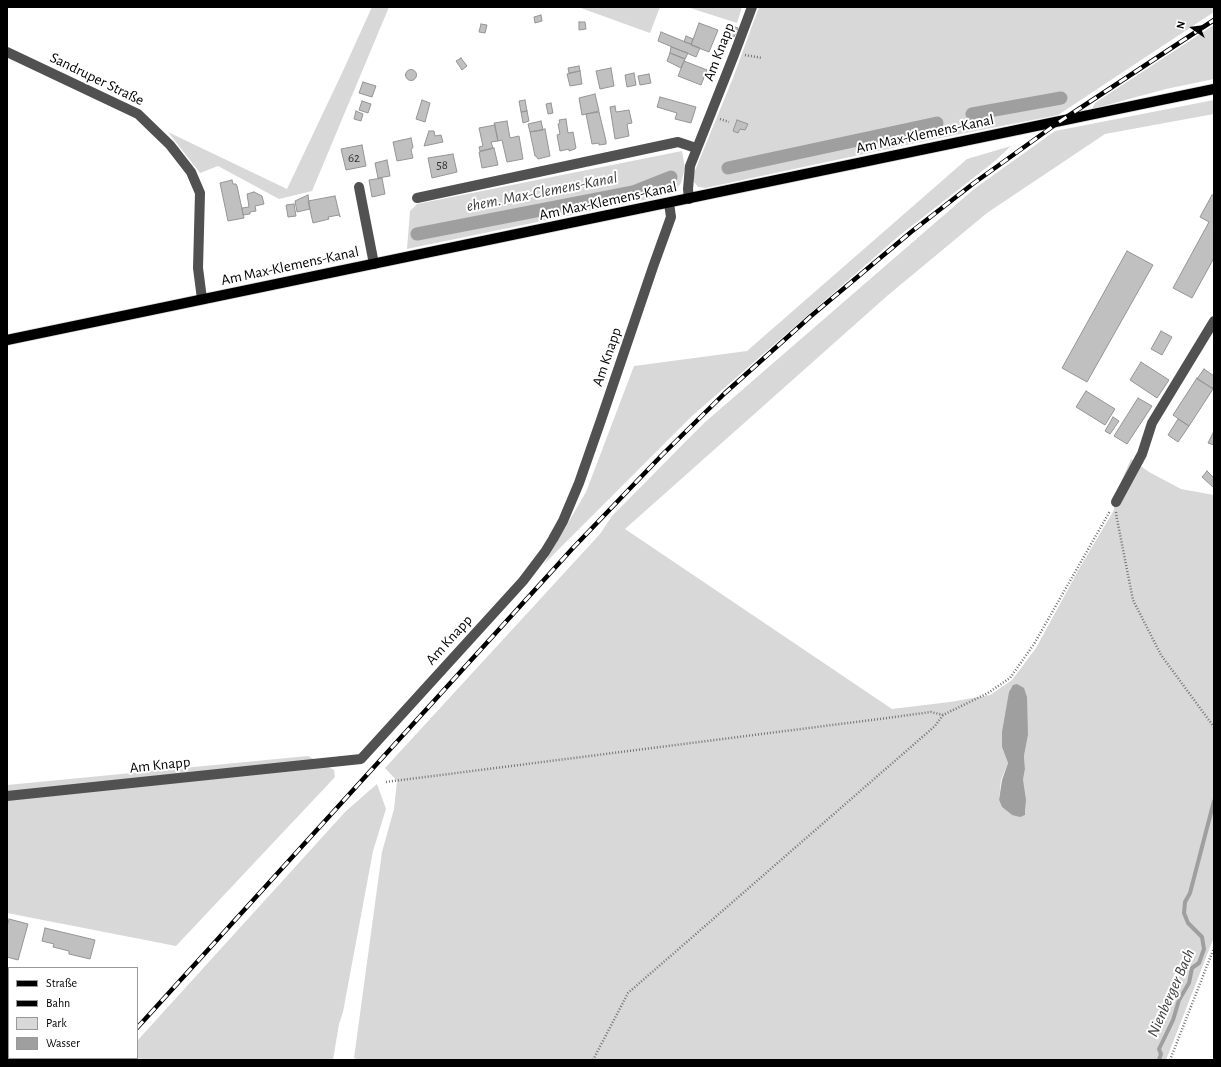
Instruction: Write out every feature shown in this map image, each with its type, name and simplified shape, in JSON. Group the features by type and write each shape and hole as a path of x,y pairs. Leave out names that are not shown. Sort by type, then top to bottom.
{"main road":[{"name":"Am Max-Klemens-Kanal","path":"7,340 202,299 373,260 689,199 1214,89"}],"street":[{"name":"Am Knapp","path":"689,199 688,188 690,166 736,52 752,7"},
{"name":"Sandruper Straße","path":"7,52 138,114 170,144 190,172 200,193 198,268 202,299"},
{"path":"417,198 678,142 696,148"},
{"path":"359,187 373,260"},
{"name":"Am Knapp","path":"7,796 360,759 523,582 553,539 563,521 579,483 599,427 671,217 669,203"},
{"path":"1116,502 1142,454 1152,423 1214,321"}],"path":[{"path":"736,52 747,56 762,58"},
{"path":"593,1060 628,994 934,726 943,715 988,693 1010,678 1034,644 1116,502"},
{"path":"1116,502 1117,519 1133,600 1161,654 1214,728"},
{"path":"386,782 931,712 943,715"},
{"path":"1170,1060 1214,948"}],"green space":[{"path":"372,7 389,7 312,191 279,199 218,166 200,173 168,132 287,189"},
{"path":"578,7 660,7 650,33"},
{"path":"687,7 742,7 737,23"},
{"path":"759,7 1214,7 1214,12 1058,115 925,141 705,188 698,187 694,182 694,173 733,78"},
{"path":"1214,25 1214,79 1166,89 1092,109 1095,103"},
{"path":"1214,100 1214,114 1105,134 987,213 887,296 625,529 892,709 950,702 990,695 1012,680 1036,648 1079,569 1114,510 1114,498 1131,459 1149,472 1181,489 1214,495 1214,937 1166,1060 359,1060 354,1058 382,852 394,809 397,781 385,768 600,534 612,516 704,423 974,189 1055,131","holes":["1026,717 1028,735 1024,756 1025,769 1023,780 1012,815 1002,807 999,800 1001,780 1008,763 1002,747"]},
{"path":"1011,146 995,161 900,235 692,416 544,564 586,492 634,366 747,351 967,159"},
{"path":"682,151 685,168 681,183 673,194 407,249 410,211 417,204"},
{"path":"308,756 334,770 335,777 176,946 7,913 7,785"},
{"path":"377,784 386,809 373,851 333,1060 120,1060 138,1059 138,1040 346,811"}],"water":[{"path":"1017,684 1024,688 1027,697 1028,735 1024,756 1025,769 1023,780 1026,800 1025,815 1020,817 1012,815 1002,807 999,800 1002,780 1008,763 1002,747 1002,732 1009,692 1013,685"}],"building":[{"path":"541,15 542,21 535,23 534,17"},
{"path":"579,22 585,22 586,29 579,30"},
{"path":"699,23 718,30 709,52 691,45"},
{"path":"481,24 487,25 485,33 479,32"},
{"path":"728,24 738,28 734,37 725,33"},
{"path":"661,32 700,48 696,57 658,41"},
{"path":"686,36 693,39 691,44 684,42"},
{"path":"671,47 688,53 685,59 670,53"},
{"path":"670,53 685,59 681,68 667,61"},
{"path":"461,58 467,66 462,70 456,61"},
{"path":"684,61 707,70 701,85 678,76"},
{"path":"579,66 580,71 569,73 568,68"},
{"path":"611,68 614,86 600,89 596,71"},
{"path":"409,70 413,70 415,71 415,79 409,80 406,77 406,73"},
{"path":"580,71 582,84 570,86 567,74"},
{"path":"634,73 636,85 627,87 625,75"},
{"path":"649,74 651,83 640,85 638,76"},
{"path":"363,82 376,86 372,97 359,93"},
{"path":"595,94 599,111 582,115 579,98"},
{"path":"660,97 696,107 691,123 675,119 677,113 657,107"},
{"path":"422,100 430,103 425,122 416,119"},
{"path":"525,100 527,111 521,112 519,101"},
{"path":"362,101 371,104 368,113 359,110"},
{"path":"551,103 553,113 548,114 546,104"},
{"path":"615,106 616,112 629,110 632,123 627,124 629,136 615,139 610,107"},
{"path":"356,111 363,114 361,121 354,119"},
{"path":"527,111 529,121 523,123 521,112"},
{"path":"599,112 606,144 599,145 599,143 592,144 586,114"},
{"path":"566,119 568,133 573,132 576,148 569,151 569,149 560,151 557,135 560,134 558,124 560,123 559,120"},
{"path":"737,120 748,124 745,130 740,129 738,133 733,131"},
{"path":"507,121 510,138 519,136 523,159 507,162 502,140 498,141 494,123"},
{"path":"541,121 543,130 530,132 528,124"},
{"path":"495,125 498,141 491,142 493,148 480,151 479,147 483,146 479,128"},
{"path":"545,129 550,156 538,159 535,156 530,132"},
{"path":"429,131 434,131 435,136 441,135 443,142 424,146"},
{"path":"411,138 413,158 397,161 393,142"},
{"path":"362,145 366,166 346,170 341,149"},
{"path":"494,148 498,165 482,168 479,152"},
{"path":"453,154 457,172 432,178 428,158"},
{"path":"387,160 390,176 378,178 375,163"},
{"path":"382,178 385,194 372,197 369,180"},
{"path":"232,180 233,184 236,184 237,186 244,218 228,221 220,183"},
{"path":"254,192 262,196 264,204 255,206 256,211 243,215 242,208 249,207 247,194"},
{"path":"308,195 310,209 297,212 295,201"},
{"path":"1212,195 1214,195 1214,258 1192,298 1173,288 1209,222 1200,217"},
{"path":"335,196 340,217 339,215 328,217 329,219 313,223 308,201"},
{"path":"294,204 296,216 288,217 286,205"},
{"path":"1127,251 1153,265 1087,382 1062,368"},
{"path":"1161,331 1172,337 1162,355 1151,349"},
{"path":"1141,362 1169,380 1157,398 1130,380"},
{"path":"1204,369 1214,376 1214,386 1212,388 1197,379"},
{"path":"1197,378 1213,389 1189,426 1173,415"},
{"path":"1086,391 1115,409 1105,425 1076,407"},
{"path":"1138,398 1152,406 1127,444 1114,436"},
{"path":"1113,417 1119,421 1110,434 1105,431"},
{"path":"1178,419 1189,426 1178,442 1168,435"},
{"path":"1214,431 1214,445 1208,443"},
{"path":"1207,471 1214,478 1214,488 1202,477"},
{"path":"9,919 28,924 18,960 7,957 7,927"},
{"path":"45,928 95,940 90,959 69,954 69,951 53,947 54,944 42,941"},
{"path":"7,1048 8,1059 48,1060 7,1060"}],"waterway":[{"name":"ehem. Max-Clemens-Kanal","path":"972,114 1061,98"},
{"name":"ehem. Max-Clemens-Kanal","path":"728,168 937,123"},
{"name":"ehem. Max-Clemens-Kanal","path":"417,234 633,192 671,177"},
{"name":"Nienberger Bach","path":"1159,1060 1161,1054 1159,1049 1173,1020 1179,1000 1189,983 1192,968 1199,963 1204,949 1202,937 1188,923 1184,913 1185,902 1190,893 1214,801"}],"railway":[{"path":"138,1027 572,549 662,455 725,393 811,316 911,232 974,183 1059,122 1214,20"}]}
